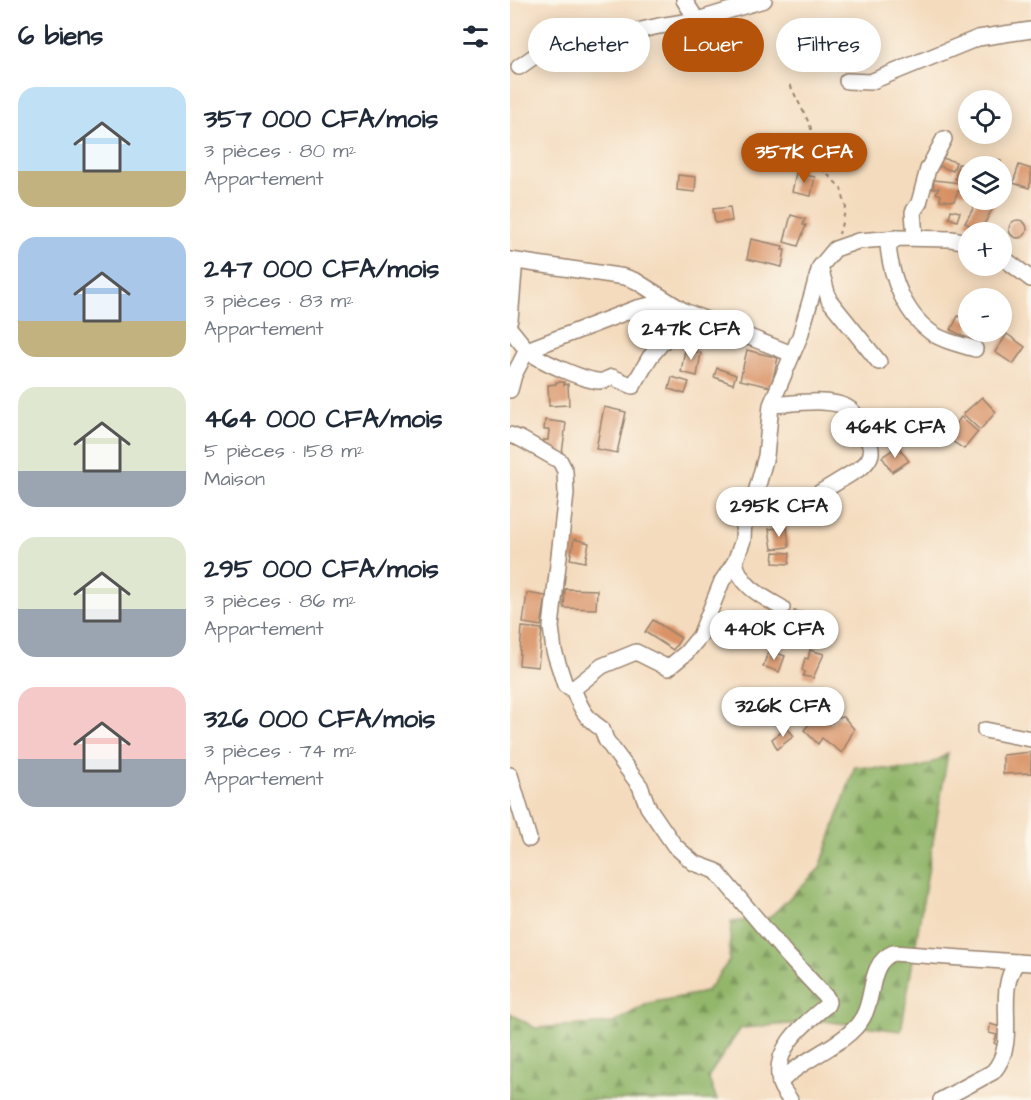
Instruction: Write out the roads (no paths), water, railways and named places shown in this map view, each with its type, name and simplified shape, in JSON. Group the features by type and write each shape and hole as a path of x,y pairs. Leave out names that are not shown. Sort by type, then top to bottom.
{"street":[{"path":"684,0 696,18"},
{"path":"704,18 764,0"},
{"path":"519,67 539,53 662,26"},
{"path":"847,81 870,82 978,38 1031,30"},
{"path":"915,237 913,212 920,202 928,169 944,139"},
{"path":"573,689 602,666 636,652 668,668 686,653 700,636 722,581 735,562 743,540 744,517 755,496 766,456 771,405 792,354 820,267 835,249 858,241 897,238 915,237 958,241"},
{"path":"897,238 888,245 890,268 909,311 935,335 975,350"},
{"path":"510,320 514,271 510,260 625,277 636,281 684,311"},
{"path":"1012,265 1031,279"},
{"path":"820,267 829,300 879,362"},
{"path":"510,390 512,377 527,350 638,308 655,304 684,311 792,354"},
{"path":"510,329 527,350 536,357 579,375 601,381 612,377 633,386 650,357 667,336 676,315 684,311"},
{"path":"755,496 758,502 769,511 793,509 862,467 871,459 872,448 852,411 842,405 831,402 771,405"},
{"path":"510,435 560,461 566,471 566,494 551,627 554,651 565,685 573,689 582,711 590,721 602,729 606,740 640,786 648,807 674,845 694,863 716,871 787,955 827,998 827,1005 795,1032 779,1064 780,1083 790,1100"},
{"path":"735,562 738,573 752,591 782,608"},
{"path":"985,730 1031,739"},
{"path":"510,775 529,839"},
{"path":"780,1083 843,1038 863,1017 878,966 884,957 893,953 1024,962"},
{"path":"941,1100 993,1072 998,1066 1003,1055 1007,1034 1006,987 1010,974 1024,962"}]}
